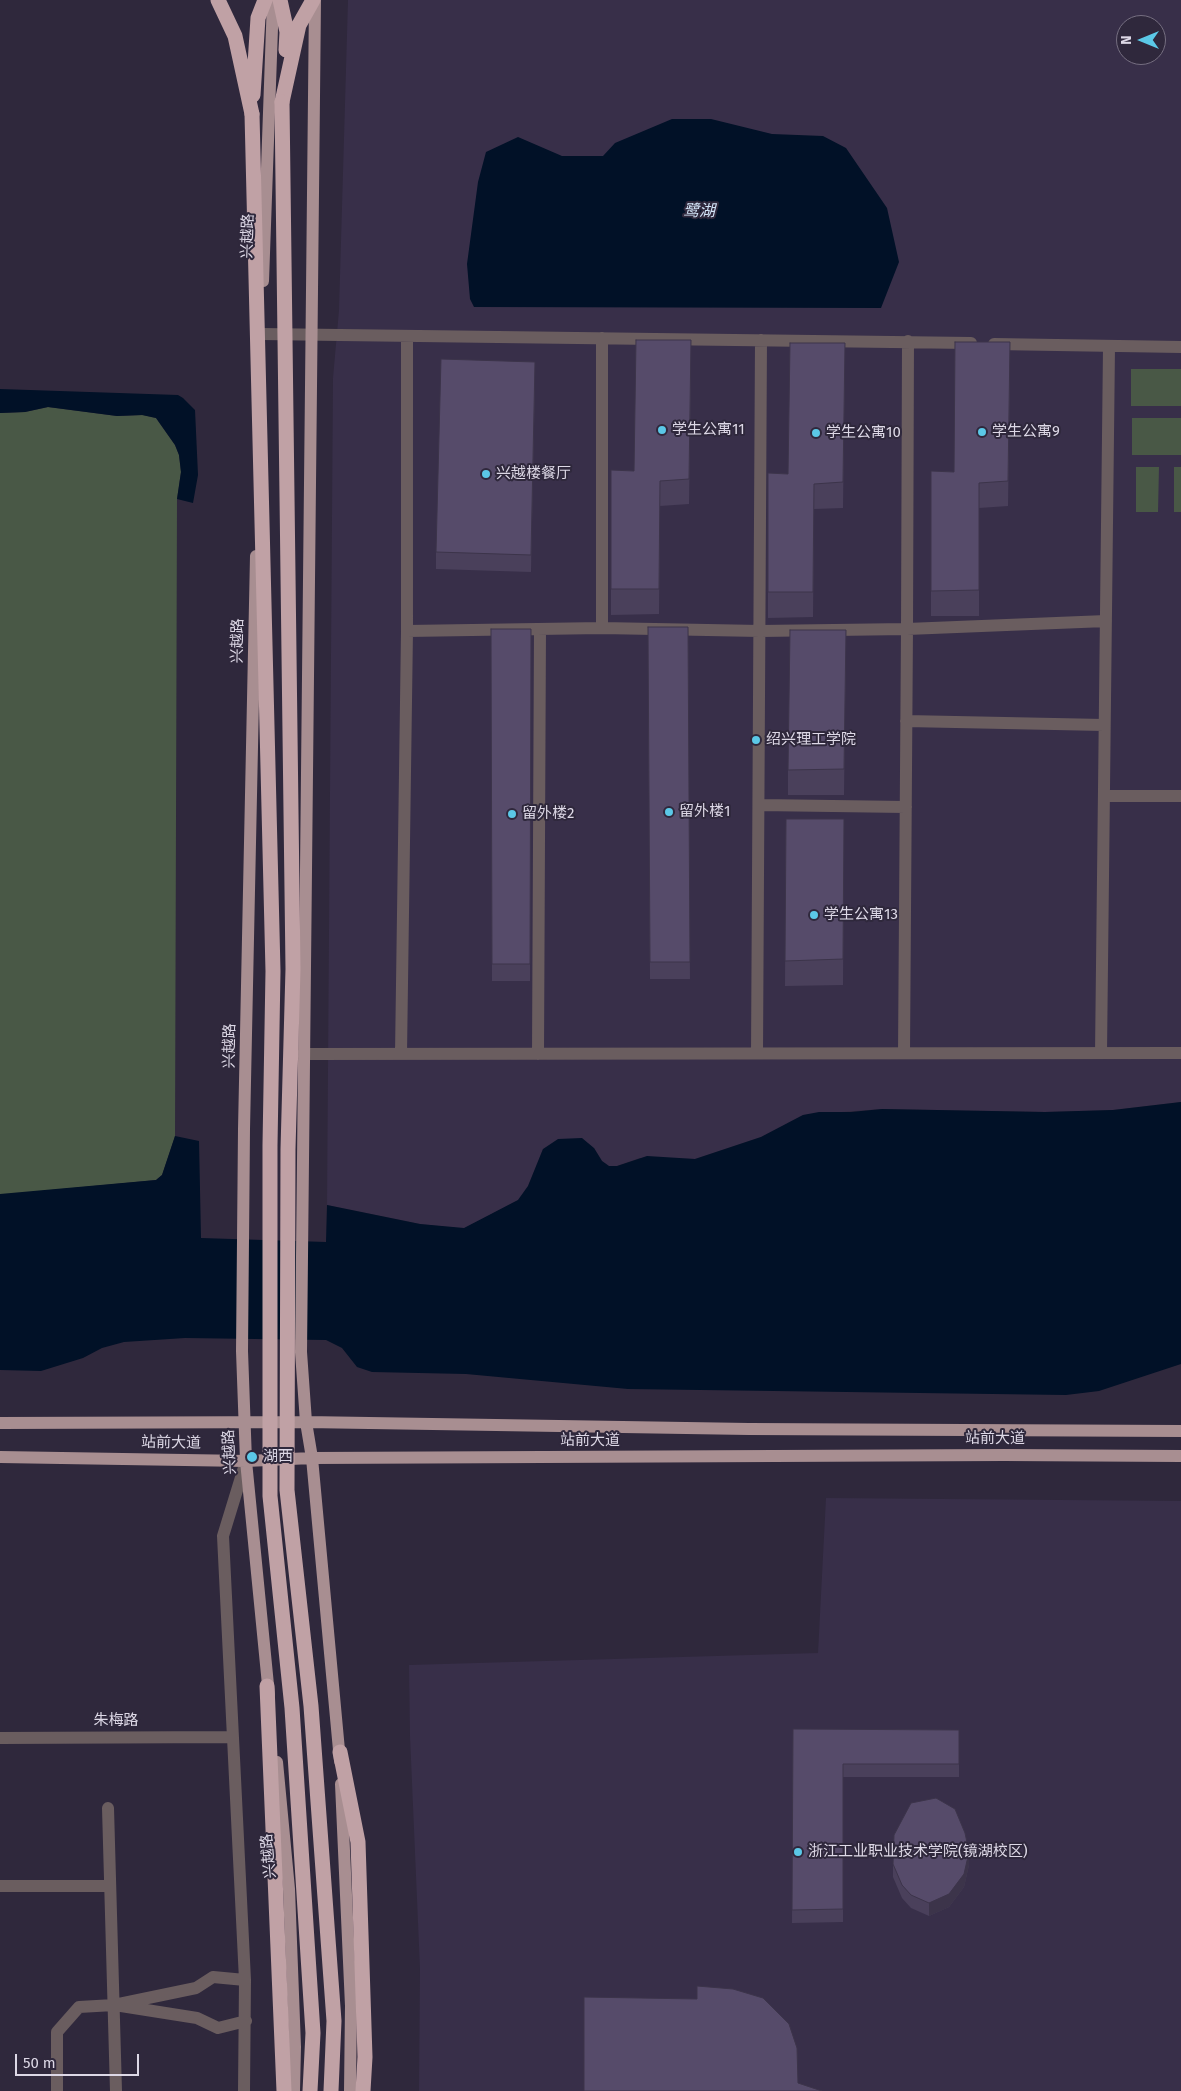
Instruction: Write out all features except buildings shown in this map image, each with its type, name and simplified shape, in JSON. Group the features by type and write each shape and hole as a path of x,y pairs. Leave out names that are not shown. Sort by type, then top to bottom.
{"highway":[{"path":"218,0 235,36 252,114"},
{"path":"265,0 258,18 252,114 273,970 270,1145 270,1496 292,1708 313,2033 310,2091"},
{"path":"280,0 287,32 282,102 293,969 288,1149 287,1490 311,1706 334,2021 331,2091"},
{"path":"282,102 299,24 314,0"},
{"path":"268,1686 272,1830 284,2091"},
{"path":"340,1752 358,1842 365,2057 363,2091"}],"main road":[{"name":"兴越路","path":"273,0 261,334 244,1129 242,1351 246,1461 275,1740 288,1889 295,2047 294,2091"},
{"path":"314,0 301,1352 306,1422 312,1458 340,1752 351,2006 350,2091"},
{"name":"站前大道","path":"0,1423 306,1422 759,1429 1181,1431"},
{"name":"站前大道","path":"0,1457 246,1461 312,1458 1181,1456"}],"street":[{"path":"261,334 908,341 1108,347 1181,347"},
{"path":"401,1054 407,631 408,336"},
{"path":"602,338 602,628"},
{"path":"757,1053 761,340"},
{"path":"904,1053 908,341"},
{"path":"1102,1053 1108,347"},
{"path":"407,631 602,628 760,631 907,629 1106,621"},
{"path":"538,1054 540,629"},
{"path":"906,721 1104,725"},
{"path":"1104,796 1181,796"},
{"path":"759,805 906,807"},
{"path":"303,1054 1181,1053"},
{"path":"244,2091 245,1980 223,1536 246,1461"},
{"name":"朱梅路","path":"0,1738 233,1737"},
{"path":"108,1808 116,2091"},
{"path":"0,1886 110,1886"},
{"path":"57,2091 58,2032 79,2007 114,2005 196,1988 213,1977 245,1980"},
{"path":"114,2005 197,2018 218,2028 246,2021"}],"shaded area":[{"name":"绍兴理工学院","path":"348,0 1181,0 1181,1102 1113,1110 1045,1112 882,1109 803,1115 761,1137 695,1159 640,1158 617,1166 609,1166 602,1161 594,1148 543,1149 528,1186 518,1200 464,1229 420,1224 327,1205 333,378 339,310"},
{"name":"浙江工业职业技术学院(镜湖校区)","path":"826,1498 1181,1501 1181,2091 419,2091 420,1969 410,1736 409,1665 818,1653"}],"green space":[{"path":"1131,369 1181,369 1181,406 1131,406"},
{"path":"48,407 117,416 143,415 156,418 175,445 179,455 181,472 177,499 175,1136 162,1175 156,1180 0,1195 0,413 25,412"},
{"path":"1132,418 1181,418 1181,455 1132,455"},
{"path":"1136,467 1159,467 1158,512 1136,512"},
{"path":"1174,467 1181,467 1181,512 1174,512"}],"water":[{"name":"鹭湖","path":"672,119 711,119 772,134 823,136 846,148 887,208 899,262 881,308 474,307 470,299 467,264 478,182 486,152 518,137 562,156 603,156 615,143"},
{"path":"0,389 178,395 195,410 198,475 193,503 177,499 181,472 179,455 175,445 156,418 142,415 117,416 48,407 25,412 0,413"},
{"path":"1181,1102 1181,1364 1099,1391 1066,1395 628,1389 466,1374 372,1372 357,1367 342,1348 326,1340 185,1338 124,1342 102,1348 83,1358 41,1371 0,1370 0,1194 156,1180 162,1175 175,1136 199,1141 201,1238 326,1242 327,1205 420,1224 464,1228 518,1200 528,1186 543,1149 558,1139 582,1138 594,1148 602,1161 609,1166 617,1166 647,1156 695,1159 761,1137 803,1115 819,1112 851,1112 882,1109 1045,1112 1113,1110"}],"place":[{"name":"学生公寓11","path":"662,430"},
{"name":"学生公寓9","path":"982,432"},
{"name":"学生公寓10","path":"816,433"},
{"name":"兴越楼餐厅","path":"486,474"},
{"name":"绍兴理工学院","path":"756,740"},
{"name":"留外楼1","path":"669,812"},
{"name":"留外楼2","path":"512,814"},
{"name":"学生公寓13","path":"814,915"},
{"name":"湖西","path":"252,1457"},
{"name":"浙江工业职业技术学院(镜湖校区)","path":"798,1852"}]}
